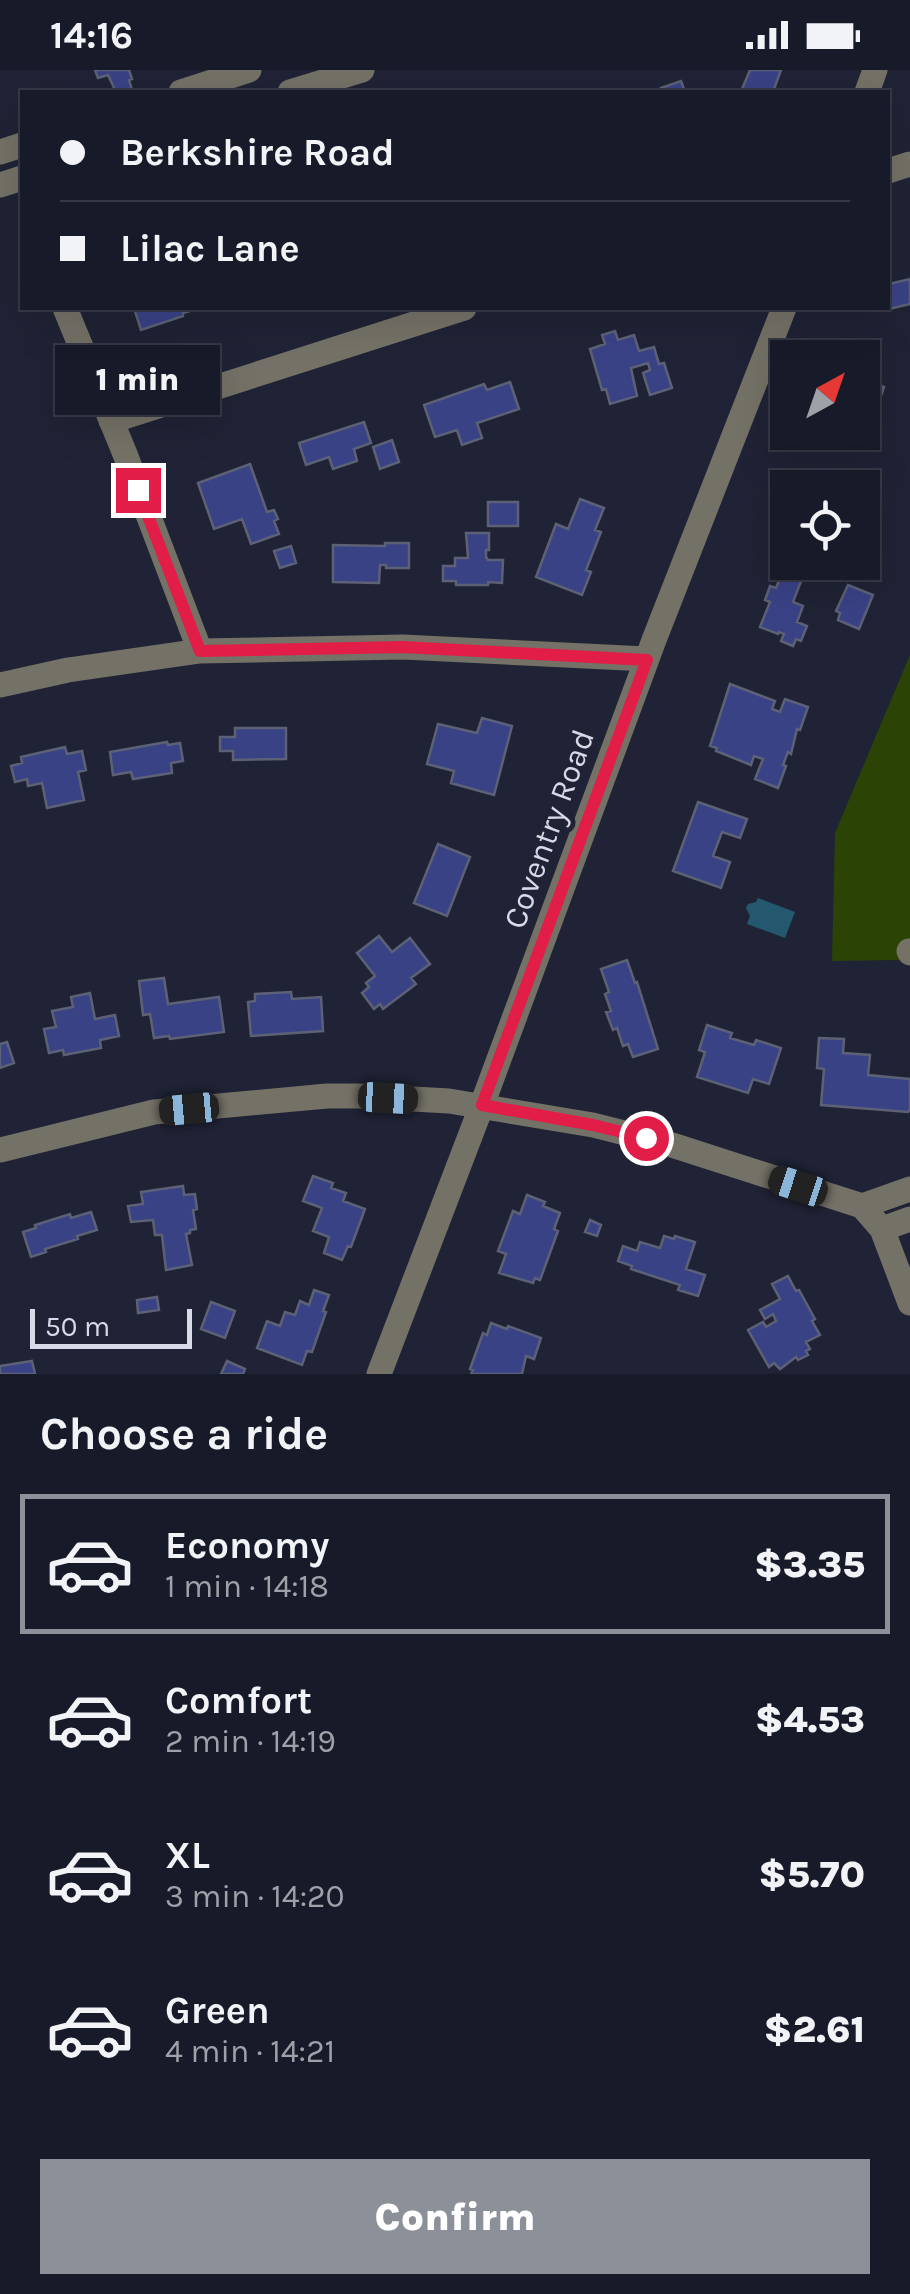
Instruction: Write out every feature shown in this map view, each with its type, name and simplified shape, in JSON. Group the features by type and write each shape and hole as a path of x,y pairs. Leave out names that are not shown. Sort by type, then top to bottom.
{"street":[{"path":"187,90 249,70"},
{"path":"297,90 362,70"},
{"path":"66,310 200,651"},
{"path":"111,421 458,310"},
{"name":"Coventry Road","path":"379,1374 647,660 783,310"},
{"path":"0,685 68,670 200,651 403,647 647,660"},
{"path":"0,1150 154,1112 288,1099 358,1096 482,1105 672,1144 862,1206 882,1229 910,1303"},
{"path":"862,1206 910,1190"},
{"path":"882,1229 910,1219"}],"green space":[{"path":"910,655 910,957 832,961 835,833"}],"water":[{"path":"758,898 795,912 785,938 747,924 750,916 746,908"}],"building":[{"path":"95,70 129,70 132,90 115,90 108,75 98,78"},
{"path":"750,70 781,70 774,90 742,89"},
{"path":"681,81 684,90 662,90"},
{"path":"910,279 910,304 890,309 890,284"},
{"path":"135,310 193,310 183,316 141,330"},
{"path":"615,331 618,340 634,335 639,351 654,347 672,388 650,395 643,373 650,370 648,363 631,368 637,396 610,404 590,349 605,344 602,335"},
{"path":"510,382 519,409 477,423 482,438 462,445 457,430 435,437 424,405 484,384 487,390"},
{"path":"364,422 371,443 354,449 357,461 333,469 329,457 306,465 299,443"},
{"path":"392,440 399,462 380,469 373,447"},
{"path":"250,464 267,512 274,510 278,519 274,521 279,534 251,544 242,519 214,529 198,483"},
{"path":"580,499 604,508 595,530 601,532 586,570 591,572 582,595 536,577 556,524 568,529"},
{"path":"488,502 518,502 518,526 488,526"},
{"path":"466,533 489,533 486,557 503,560 502,583 456,585 456,581 443,581 443,566 455,566 455,558 468,558"},
{"path":"409,543 409,568 380,565 379,583 333,582 333,545"},
{"path":"291,546 296,563 280,568 274,551"},
{"path":"779,580 802,580 793,602 803,606 797,622 807,626 801,641 796,639 793,646 781,641 784,634 760,627 770,602 765,600 770,586 776,588"},
{"path":"848,585 873,595 859,629 838,620 840,613 836,611"},
{"path":"730,684 775,701 772,709 780,712 785,699 808,707 783,765 786,766 778,788 755,779 763,759 754,756 751,765 710,746"},
{"path":"482,718 512,726 494,795 451,783 454,771 427,764 438,724 477,733"},
{"path":"235,728 286,728 286,759 233,760 233,751 220,751 220,737 235,737"},
{"path":"180,743 183,761 171,763 172,773 133,779 131,772 113,775 110,752"},
{"path":"65,747 67,754 82,751 86,770 78,772 84,800 47,808 42,783 28,786 27,779 15,782 11,766 22,763 21,757"},
{"path":"698,802 747,819 740,838 722,832 713,856 730,862 721,888 673,871"},
{"path":"438,844 470,857 447,916 414,903"},
{"path":"379,936 392,952 410,938 430,964 411,978 416,984 383,1009 380,1004 374,1009 362,993 375,976 357,953"},
{"path":"627,960 658,1049 633,1057 628,1044 623,1046 617,1028 613,1030 606,1012 611,1011 605,994 609,992 601,969"},
{"path":"164,978 168,1004 219,997 224,1032 154,1038 150,1014 143,1015 139,981"},
{"path":"291,992 292,999 321,997 323,1031 251,1036 248,1002 255,1001 255,994"},
{"path":"90,993 95,1019 115,1015 119,1036 100,1040 101,1048 64,1055 63,1050 49,1053 44,1029 56,1027 52,1011 73,1007 71,997"},
{"path":"707,1025 732,1033 730,1038 754,1045 756,1040 781,1048 769,1084 753,1079 748,1093 697,1077 705,1052 699,1050"},
{"path":"819,1038 844,1039 843,1053 870,1055 868,1075 910,1079 908,1112 821,1105 824,1069 817,1068"},
{"path":"7,1042 14,1063 0,1068 0,1044"},
{"path":"313,1176 346,1193 343,1201 365,1209 342,1260 324,1253 329,1237 313,1231 322,1208 303,1201"},
{"path":"183,1186 184,1195 195,1194 197,1209 193,1210 196,1229 186,1234 192,1265 166,1270 162,1235 155,1235 153,1220 131,1222 128,1206 143,1204 141,1192"},
{"path":"527,1195 560,1213 554,1229 558,1231 540,1280 535,1278 533,1283 499,1273 506,1254 498,1251 513,1211 520,1214"},
{"path":"91,1212 97,1230 31,1257 23,1232 70,1214 71,1218"},
{"path":"590,1220 601,1225 597,1236 585,1232"},
{"path":"664,1236 695,1242 686,1269 705,1275 698,1296 618,1261 623,1246 637,1251 640,1242 660,1248"},
{"path":"788,1276 815,1319 812,1321 820,1335 806,1342 808,1355 798,1360 796,1357 780,1369 774,1363 769,1367 748,1330 763,1322 766,1327 776,1321 773,1314 765,1319 760,1310 780,1299 772,1284"},
{"path":"314,1290 329,1295 312,1352 307,1351 302,1365 257,1348 267,1321 280,1326 285,1312 295,1315 300,1301 309,1305"},
{"path":"157,1297 159,1310 138,1313 137,1300"},
{"path":"211,1302 235,1311 225,1338 201,1329"},
{"path":"491,1323 541,1338 534,1359 526,1356 522,1374 471,1374 483,1333 487,1335"},
{"path":"32,1361 35,1374 0,1374 0,1366"},
{"path":"227,1361 245,1369 243,1374 221,1374"}],"route":[{"path":"138,490 200,651 403,647 647,660 482,1105 646,1138"}]}
